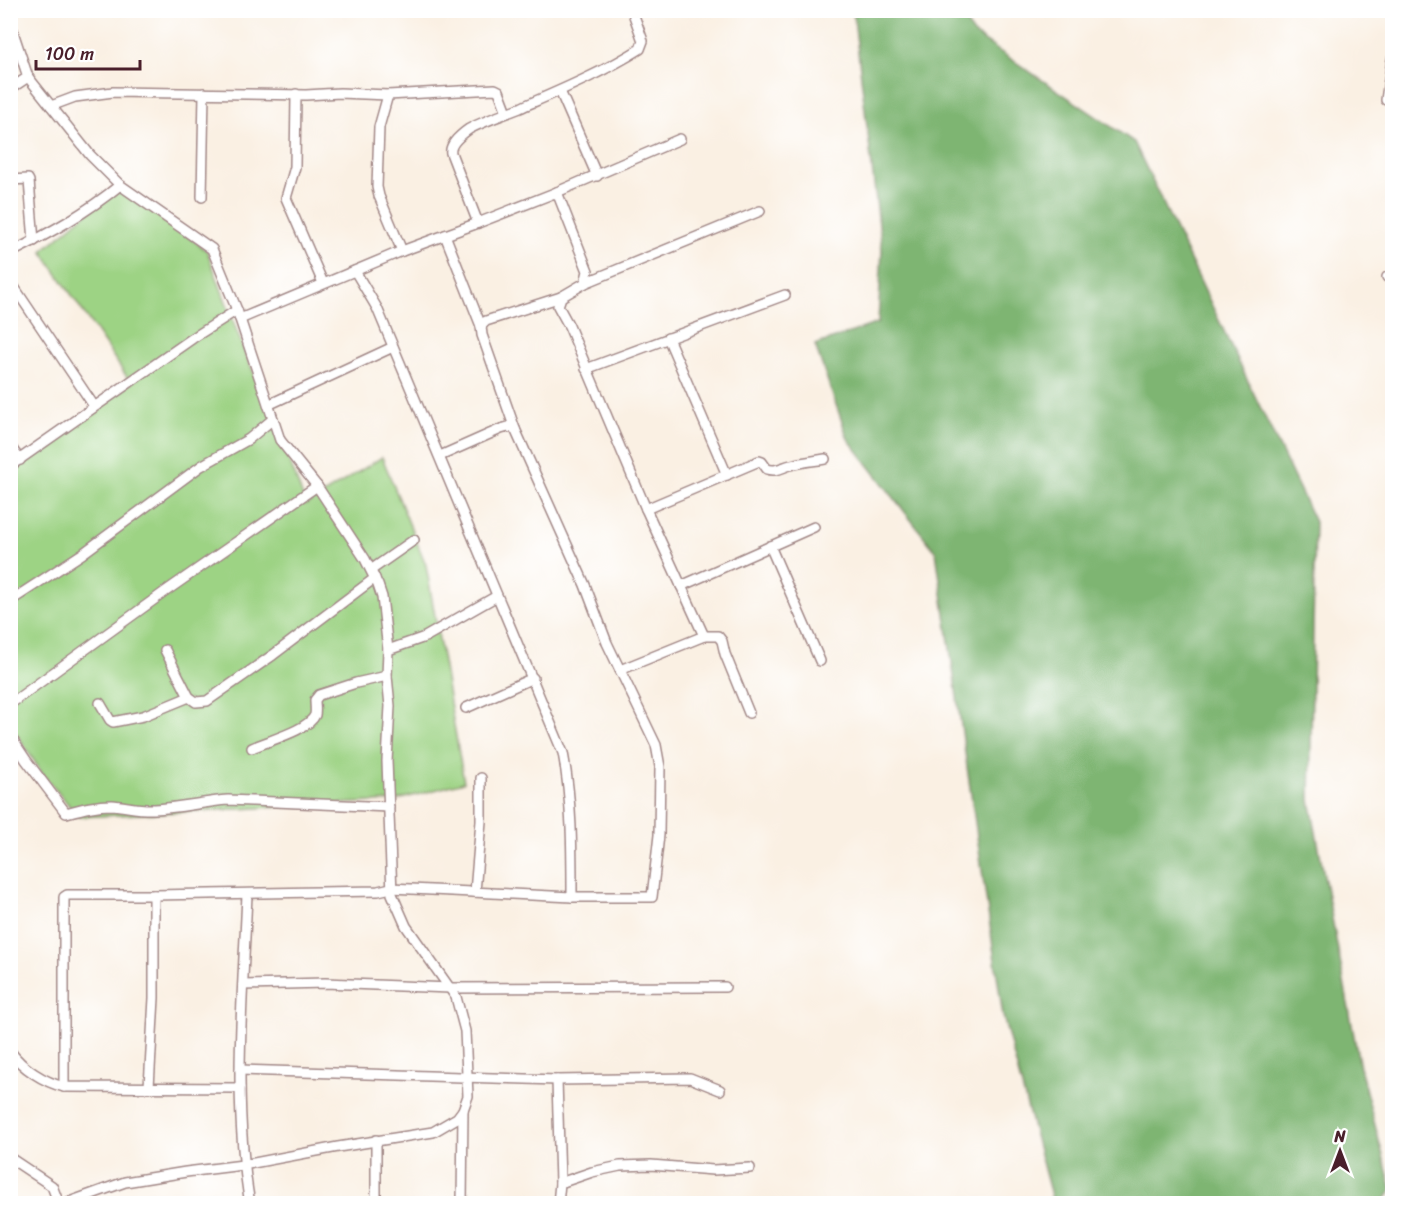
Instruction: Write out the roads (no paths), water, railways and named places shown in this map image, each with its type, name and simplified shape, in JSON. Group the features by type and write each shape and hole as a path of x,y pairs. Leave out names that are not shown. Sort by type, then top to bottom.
{"street":[{"path":"478,223 450,149 467,131 560,91 640,49 643,41 632,10"},
{"path":"10,23 28,77 90,155 120,185 209,246 238,314 280,440 317,486 373,574 382,597 388,650 387,676 390,706 387,761 391,888 406,926 450,988 461,1011 465,1031 468,1096 463,1110 462,1203"},
{"path":"1392,59 1386,100 1392,101"},
{"path":"10,89 28,77"},
{"path":"51,106 75,97 96,93 388,95 495,89 499,91 507,112"},
{"path":"560,91 597,176"},
{"path":"202,197 204,93"},
{"path":"296,94 295,167 285,198 323,283"},
{"path":"388,95 379,127 378,192 402,251"},
{"path":"10,466 227,314 238,314 355,271 597,176 680,139"},
{"path":"10,180 28,179 29,181 34,241"},
{"path":"10,253 64,226 120,185"},
{"path":"557,192 588,271 585,283"},
{"path":"482,326 486,321 561,297 585,283 760,211"},
{"path":"64,1086 63,899 67,895 247,894 378,891 391,888 572,897 649,898 654,894 659,835 660,767 656,745 649,726 620,670 515,429 482,335 482,326 445,235"},
{"path":"355,271 377,308 563,753 570,790 573,840 572,897"},
{"path":"10,281 94,406"},
{"path":"586,369 785,295"},
{"path":"561,297 558,306 569,326 646,509 704,636"},
{"path":"668,338 727,475"},
{"path":"268,405 393,347"},
{"path":"10,601 82,554 201,466 249,439 273,419"},
{"path":"440,456 501,429 508,427 515,429"},
{"path":"10,446 20,460"},
{"path":"646,509 759,461 767,470 772,471 780,470 788,465 825,459"},
{"path":"10,704 166,591 317,486"},
{"path":"681,586 813,527"},
{"path":"165,650 189,697 196,702 207,701 273,655 414,540"},
{"path":"770,546 820,661"},
{"path":"388,650 425,637 497,596"},
{"path":"620,670 704,636 718,636 722,641 749,713"},
{"path":"252,747 290,733 310,721 316,713 315,700 319,695 387,676"},
{"path":"466,708 532,678"},
{"path":"100,703 113,722 142,716 189,697"},
{"path":"10,736 66,813 83,808 112,806 149,810 178,808 203,802 228,800 389,807"},
{"path":"475,892 482,778"},
{"path":"247,894 240,1088 243,1165 250,1203"},
{"path":"149,1087 154,998 154,895"},
{"path":"243,985 325,983 450,988 725,987"},
{"path":"10,1051 36,1075 50,1083 64,1086 240,1088"},
{"path":"240,1070 557,1080 690,1078 720,1090"},
{"path":"557,1080 560,1183 558,1203"},
{"path":"64,1203 125,1182 243,1165 376,1140 433,1132 451,1123 463,1110"},
{"path":"376,1140 376,1203"},
{"path":"10,1158 52,1186 59,1203"},
{"path":"560,1183 592,1172 620,1166 651,1165 713,1170 750,1168"}]}
